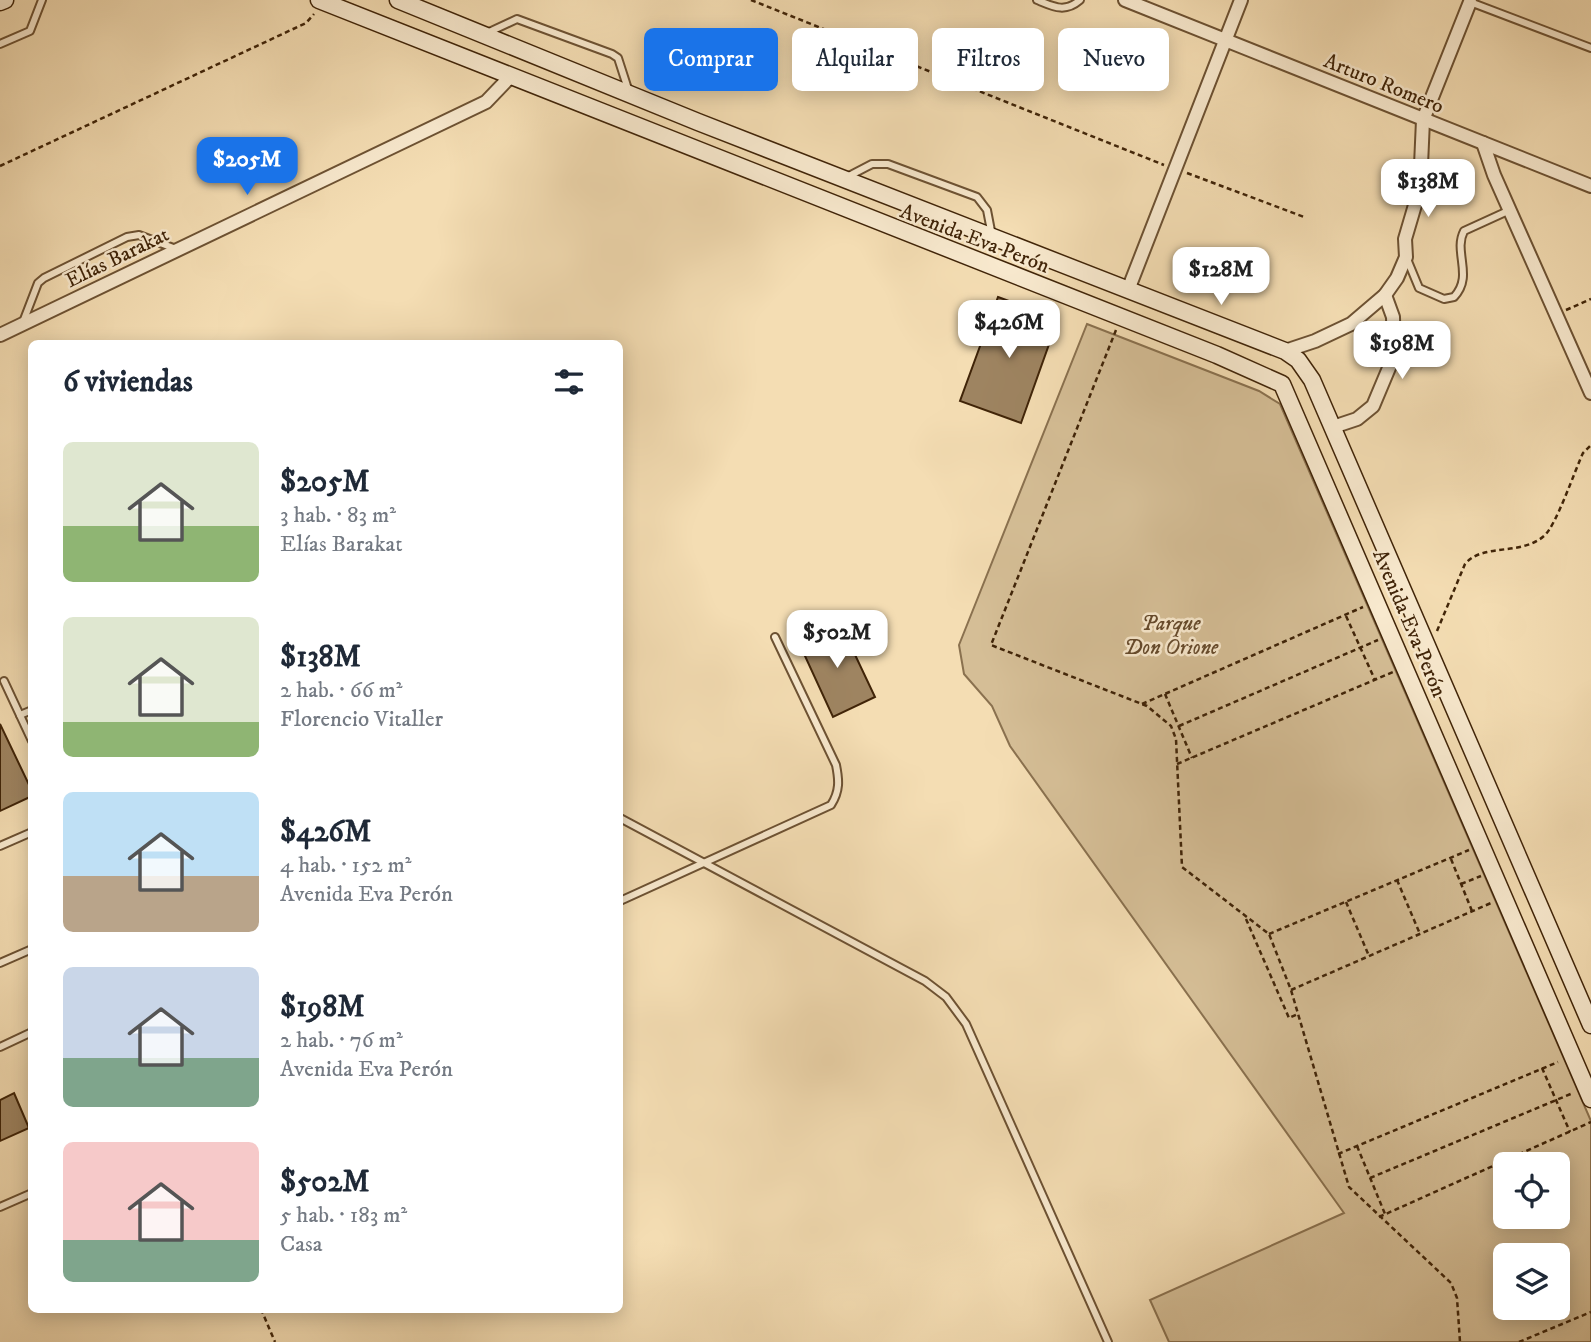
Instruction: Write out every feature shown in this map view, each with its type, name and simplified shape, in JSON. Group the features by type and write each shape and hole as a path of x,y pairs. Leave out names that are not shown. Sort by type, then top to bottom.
{"main road":[{"name":"Avenida Eva Perón","path":"319,0 509,78 1274,378 1287,392 1588,1093"},
{"name":"Avenida Eva Perón","path":"398,0 698,122 1284,351 1305,368 1333,427 1591,1025"},
{"path":"432,45 440,18"},
{"path":"690,148 698,122"},
{"path":"981,263 992,237"},
{"path":"1217,355 1226,328"},
{"path":"1555,1015 1581,1002"}],"street":[{"name":"Arturo Romero","path":"1125,0 1591,186"},
{"path":"1128,289 1241,0"},
{"path":"1284,351 1315,341 1351,324 1385,295 1406,257 1405,239 1420,188 1423,120 1469,1"},
{"name":"Elías Barakat","path":"0,335 486,102 509,78"},
{"path":"1483,143 1591,393"},
{"path":"1333,427 1357,419 1373,406 1394,356 1393,317 1385,295"}],"lane":[{"path":"0,44 30,31 42,0"},
{"path":"1037,0 1060,9 1073,6 1080,0"},
{"path":"1469,1 1591,48"},
{"path":"483,35 517,19 612,54 618,58 629,94"},
{"path":"844,179 880,163 977,197 987,210 992,237"},
{"path":"1406,257 1419,288 1444,299 1454,297 1464,276 1461,244 1464,231 1510,210"},
{"path":"22,325 38,283 44,278 134,235 176,249"},
{"path":"623,900 831,805 836,797 839,778 836,765 775,636"},
{"path":"4,681 28,732"},
{"path":"20,715 28,712"},
{"path":"623,820 925,981 946,997 966,1024 1108,1342"},
{"path":"0,846 28,834"},
{"path":"0,963 28,951"},
{"path":"0,1047 28,1034"},
{"path":"0,1207 28,1195"}],"path":[{"path":"0,166 306,23 314,16 319,0"},
{"path":"751,0 1175,169 1304,217"},
{"path":"1557,314 1591,299"},
{"path":"1121,318 991,645 1142,704 1165,719 1174,732 1182,867 1269,934 1292,989 1349,1186 1451,1283 1457,1298 1460,1342"},
{"path":"1429,651 1465,564 1479,553 1504,552 1543,537 1583,453 1591,444"},
{"path":"1142,704 1378,601"},
{"path":"1346,615 1375,680"},
{"path":"1179,726 1392,634"},
{"path":"1177,764 1406,667"},
{"path":"1166,694 1192,758"},
{"path":"1269,934 1482,845"},
{"path":"1450,858 1472,911"},
{"path":"1461,884 1493,871"},
{"path":"1397,880 1420,934"},
{"path":"1292,989 1504,897"},
{"path":"1346,902 1369,956"},
{"path":"1245,916 1289,1018 1298,1014"},
{"path":"1338,1154 1572,1055"},
{"path":"1542,1068 1570,1132"},
{"path":"1370,1178 1556,1100 1588,1093"},
{"path":"1379,1217 1591,1122"},
{"path":"1357,1146 1385,1214"},
{"path":"1518,1342 1591,1312"},
{"path":"263,1313 275,1342"}],"green space":[{"name":"Parque Don Orione","path":"1087,324 1259,391 1280,404 1591,1121 1591,1342 1169,1342 1150,1300 1344,1213 1010,746 992,706 964,674 959,645"}],"building":[{"path":"998,297 1058,319 1021,423 960,401"},
{"path":"840,623 875,697 833,717 799,643"},
{"path":"0,724 28,783 28,798 0,811"},
{"path":"14,1093 28,1128 0,1141 0,1100"}]}
